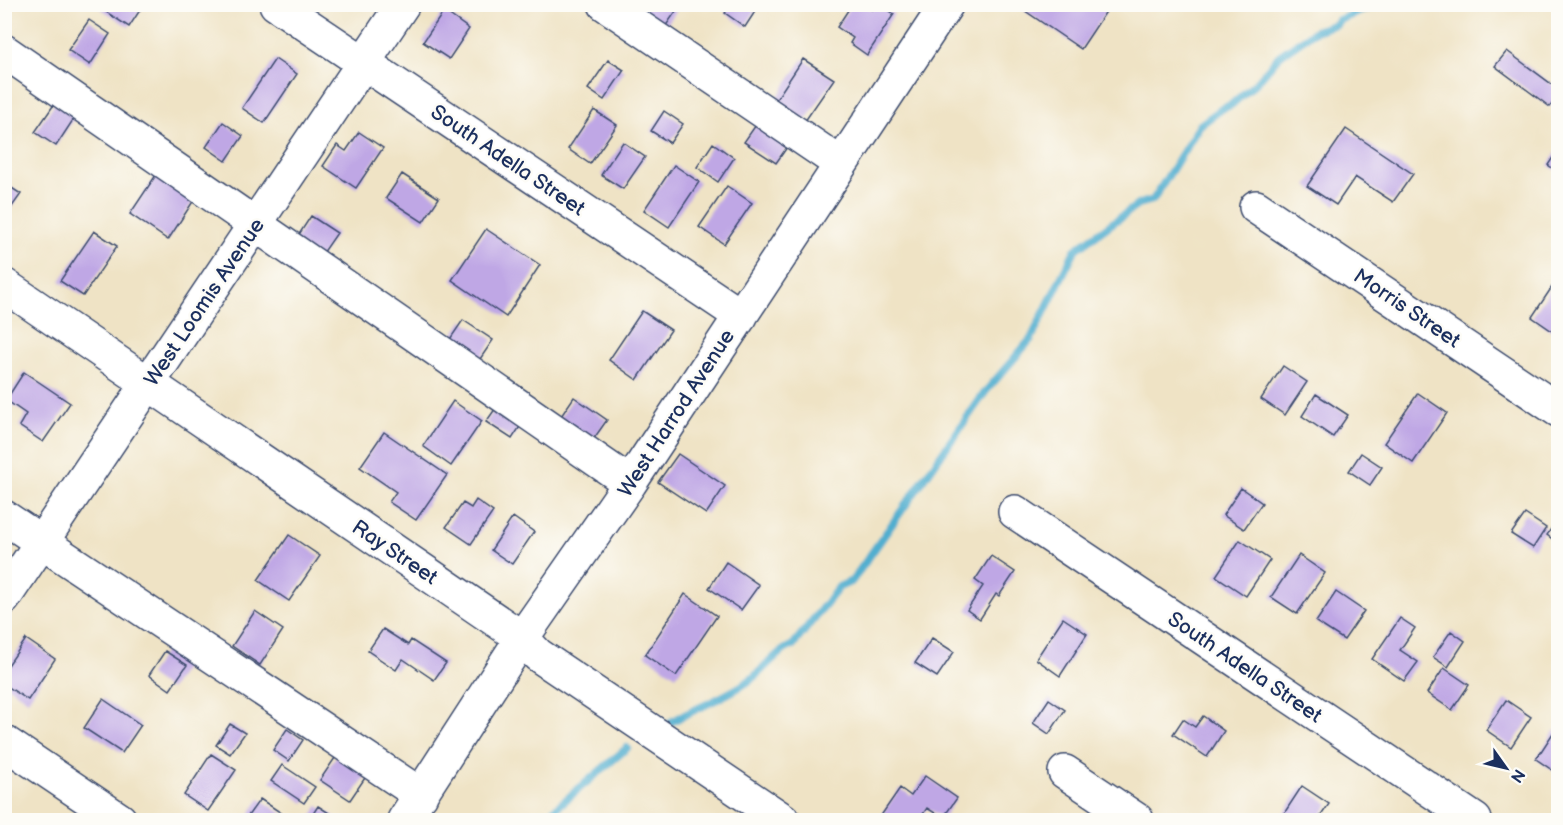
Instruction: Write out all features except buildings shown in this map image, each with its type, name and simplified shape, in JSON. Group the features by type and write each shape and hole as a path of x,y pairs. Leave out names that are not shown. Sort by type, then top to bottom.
{"street":[{"name":"South Adella Street","path":"276,4 741,316"},
{"name":"West Loomis Avenue","path":"4,598 150,384 403,4"},
{"path":"605,4 841,164"},
{"name":"West Harrod Avenue","path":"412,808 522,639 630,483 947,5"},
{"path":"4,51 630,483"},
{"name":"Morris Street","path":"1256,207 1558,410"},
{"name":"Ray Street","path":"4,285 522,639 538,655 783,820"},
{"name":"South Adella Street","path":"1015,512 1475,820"},
{"path":"4,517 412,808"},
{"path":"4,742 120,820"},
{"path":"1065,772 1137,820"}],"waterway":[{"path":"671,722 728,694 752,679 786,648 793,645 839,587 852,581 986,391 1031,339 1075,250 1139,204 1153,200 1200,125 1223,108 1231,105 1257,82 1279,56 1315,31 1336,24 1339,20 1378,4"},
{"path":"542,820 627,748"}]}
